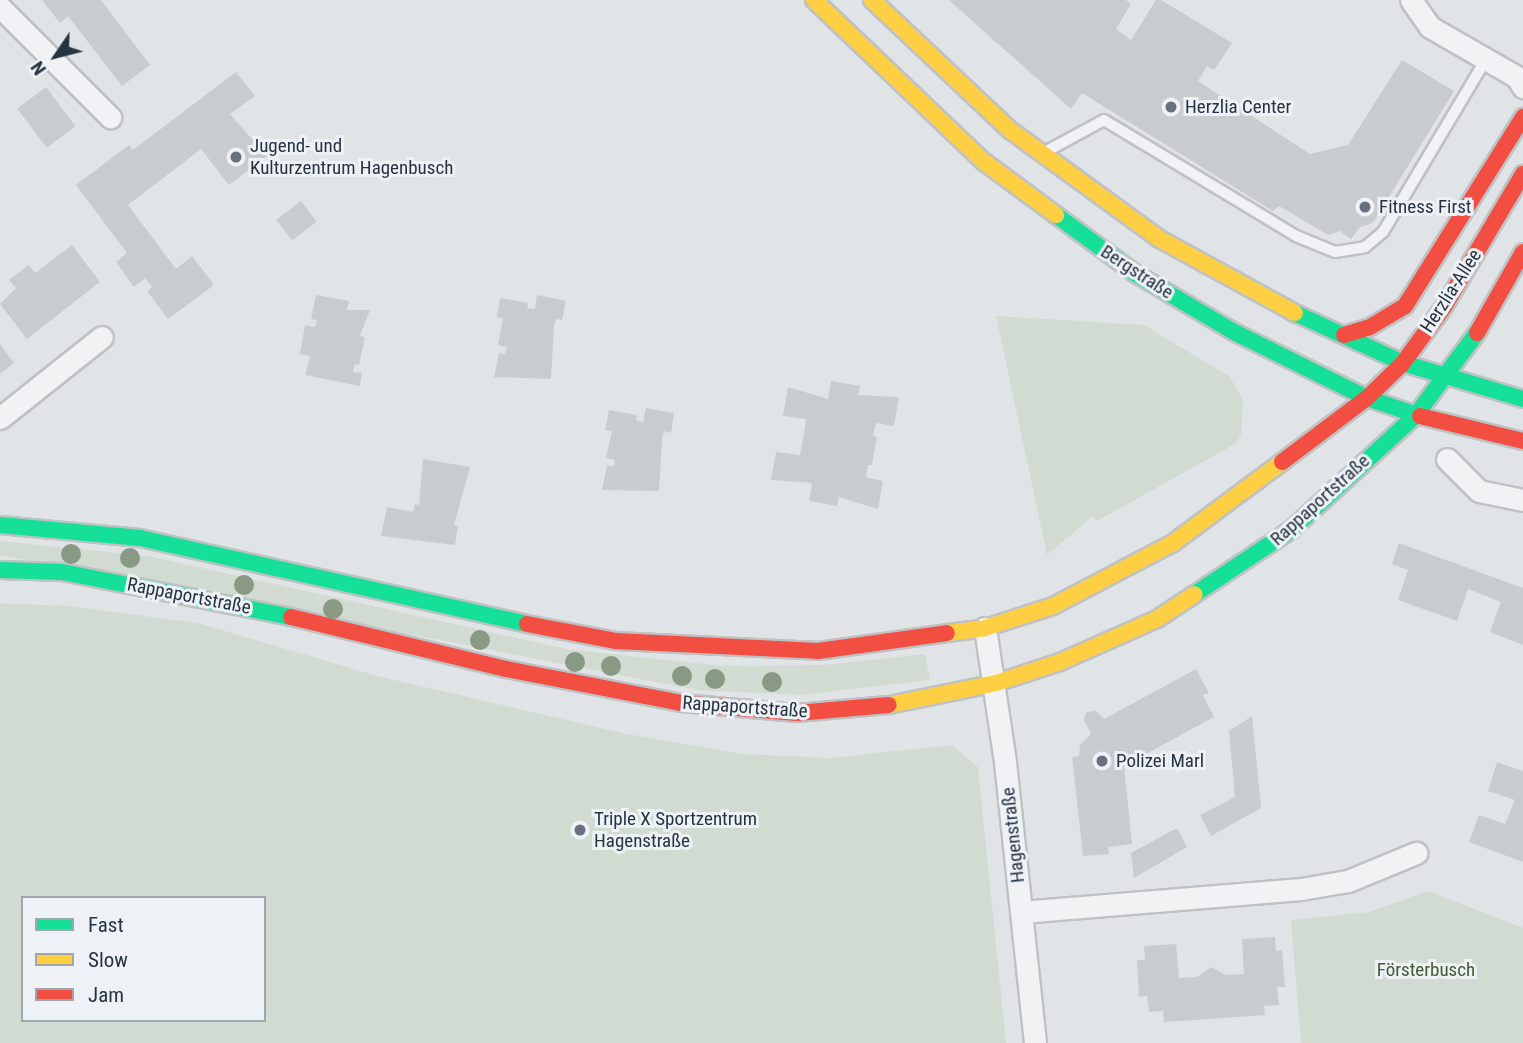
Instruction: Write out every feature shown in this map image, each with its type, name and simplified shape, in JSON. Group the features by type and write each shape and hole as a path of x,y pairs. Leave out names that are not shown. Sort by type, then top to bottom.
{"main road":[{"name":"Bergstraße","path":"814,0 983,161 1136,274 1234,332 1367,398 1416,415 1523,441"},
{"name":"Bergstraße","path":"872,0 1010,130 1158,238 1256,295 1403,363 1523,399"},
{"path":"1344,335 1370,327 1412,298 1523,117"},
{"name":"Herzlia-Allee","path":"1367,398 1403,363 1444,307 1523,174"},
{"path":"1416,415 1482,326 1523,252"},
{"path":"0,525 152,541 439,608 616,642 818,651 985,628 1053,606 1173,543 1367,398"},
{"name":"Rappaportstraße","path":"0,570 62,572 211,598 506,669 681,703 797,713 865,710 996,683 1060,662 1157,619 1209,588 1292,530 1416,415"}],"street":[{"path":"1410,0 1430,27 1517,77 1523,86"},
{"path":"0,7 110,117"},
{"path":"0,418 102,337"},
{"path":"1447,459 1479,491 1523,500"},
{"name":"Hagenstraße","path":"985,628 996,683 1035,1043"},
{"path":"1021,912 1301,889 1348,881 1416,853"}],"lane":[{"path":"1042,154 1104,120 1296,236 1335,251 1364,247 1383,232 1486,59"}],"green space":[{"path":"996,316 1144,325 1230,377 1243,400 1241,435 1235,444 1097,521 1093,516 1047,555"},
{"path":"0,541 148,556 566,649 723,666 823,665 925,654 930,680 802,695 697,690 0,555"},
{"name":"Triple X Sportzentrum Hagenstraße","path":"0,603 68,606 198,623 377,676 627,734 743,754 831,758 952,745 978,767 1006,1043 0,1043"},
{"name":"Försterbusch","path":"1428,891 1523,928 1523,1043 1301,1043 1291,920 1369,912"}],"building":[{"path":"42,0 101,0 150,65 122,86 68,16 60,23"},
{"name":"Herzlia Center","path":"949,0 1126,0 1131,4 1116,29 1131,40 1156,0 1161,0 1232,43 1214,70 1207,66 1198,81 1310,154 1348,145 1402,60 1454,91 1373,223 1360,227 1351,239 1340,231 1328,235 1279,206 1273,211 1082,93 1071,109"},
{"path":"236,72 255,96 230,114 267,156 229,185 201,149 128,205 176,269 192,256 214,285 168,319 147,291 152,287 145,278 134,287 116,262 127,253 76,185 129,145 133,150"},
{"path":"46,87 75,126 47,148 17,109"},
{"path":"301,201 317,222 292,240 276,220"},
{"path":"72,245 100,282 27,339 0,304 16,288 9,280 29,265 35,273"},
{"path":"316,295 349,301 347,310 370,310 360,336 365,337 359,365 355,364 353,372 362,373 360,386 305,375 310,356 300,354 305,325 315,327 317,320 311,319"},
{"path":"537,295 566,301 562,320 556,319 554,326 551,379 494,377 499,353 505,354 507,347 498,345 503,318 497,317 500,298 528,303 527,308 535,309"},
{"path":"0,344 14,363 0,374"},
{"path":"831,381 860,386 858,395 899,397 894,426 876,423 873,436 877,437 872,465 868,465 866,477 883,481 878,509 839,497 837,506 809,501 812,483 771,480 776,452 800,455 805,428 806,419 783,416 788,387 828,399"},
{"path":"646,408 674,413 671,433 664,431 662,439 659,491 602,490 607,465 613,467 615,460 606,458 612,431 605,430 609,410 637,415 636,420 643,422"},
{"path":"423,459 470,467 454,525 458,526 455,545 381,536 387,507 413,512 415,504 419,505"},
{"path":"1399,543 1523,588 1523,645 1490,632 1501,602 1468,589 1457,621 1398,600 1408,570 1392,564"},
{"name":"Polizei Marl","path":"1196,669 1209,693 1203,695 1214,717 1124,766 1132,844 1108,847 1109,854 1083,856 1072,757 1079,756 1080,745 1091,734 1084,720 1086,713 1095,710 1104,719"},
{"path":"1252,716 1261,808 1211,836 1200,815 1235,797 1229,731"},
{"path":"1497,762 1523,771 1523,862 1469,842 1479,815 1505,824 1515,800 1488,791"},
{"path":"1177,828 1187,847 1134,878 1131,853"},
{"path":"1275,937 1276,951 1282,950 1285,987 1277,987 1279,1005 1264,1006 1265,1015 1164,1022 1163,1011 1149,1012 1147,996 1139,997 1137,960 1145,960 1144,946 1176,944 1179,978 1197,977 1211,967 1226,975 1244,974 1242,939"}],"traffic: fast":[{"path":"1056,215 1136,274 1234,332 1367,398 1420,416"},
{"path":"1295,313 1403,363 1523,399"},
{"path":"1195,594 1291,530 1416,415 1477,333"},
{"path":"0,525 140,538 527,624"},
{"path":"0,570 62,572 291,617"}],"traffic: slow":[{"path":"814,0 983,161 1056,215"},
{"path":"872,0 1010,130 1158,238 1295,313"},
{"path":"947,633 985,628 1053,606 1173,543 1282,462"},
{"path":"889,705 996,683 1060,662 1157,619 1195,594"}],"traffic: jam":[{"path":"1344,335 1370,327 1405,306 1523,117"},
{"path":"1282,462 1367,398 1403,363 1444,307 1523,174"},
{"path":"1477,333 1523,252"},
{"path":"1420,416 1523,441"},
{"path":"291,617 506,669 681,703 797,713 889,705"},
{"path":"527,624 616,641 818,651 947,633"}],"place":[{"name":"Herzlia Center","path":"1171,107"},
{"name":"Jugend- und Kulturzentrum Hagenbusch","path":"236,157"},
{"name":"Fitness First","path":"1365,207"},
{"name":"Polizei Marl","path":"1102,761"},
{"name":"Triple X Sportzentrum Hagenstraße","path":"580,830"}]}
